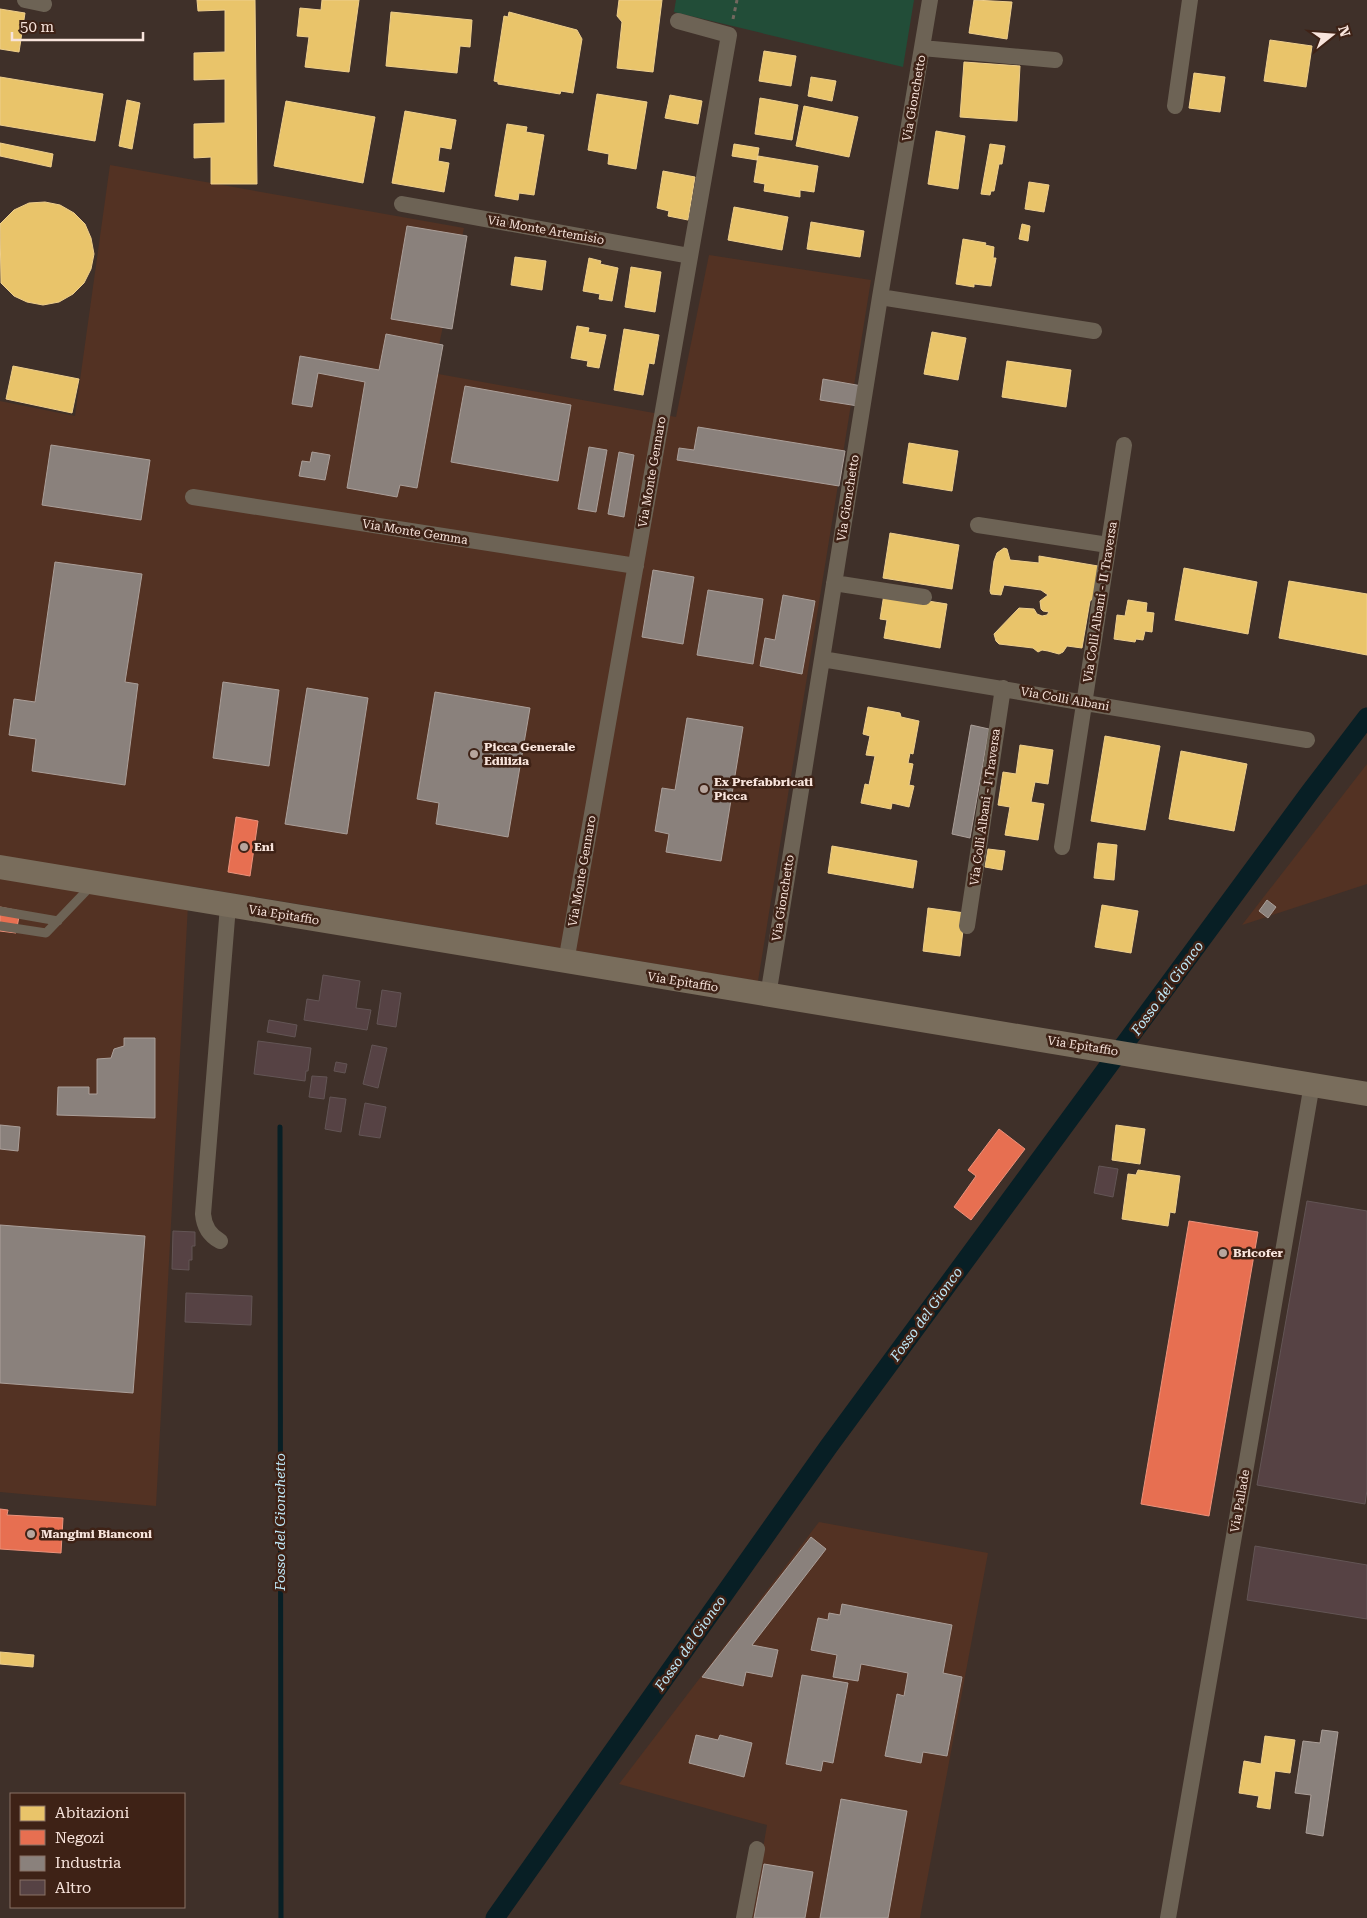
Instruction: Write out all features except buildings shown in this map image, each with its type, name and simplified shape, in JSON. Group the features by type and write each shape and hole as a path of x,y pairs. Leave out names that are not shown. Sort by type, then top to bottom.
{"main road":[{"name":"Via Epitaffio","path":"0,868 1367,1094"}],"street":[{"path":"25,0 44,4"},
{"name":"Via Gionchetto","path":"768,996 880,296 930,0"},
{"path":"1175,106 1190,0"},
{"name":"Via Monte Gennaro","path":"566,962 729,35 678,21"},
{"path":"922,48 1055,60"},
{"name":"Via Monte Artemisio","path":"402,204 690,256"},
{"path":"880,296 1094,330"},
{"name":"Via Colli Albani - II Traversa","path":"1062,847 1124,445"},
{"name":"Via Monte Gemma","path":"193,497 636,566"},
{"path":"978,525 1108,545"},
{"path":"834,583 924,597"},
{"name":"Via Colli Albani","path":"822,659 1307,740"},
{"name":"Via Colli Albani - I Traversa","path":"967,926 1003,688"},
{"path":"220,1241 209,1232 204,1223 203,1214 228,906"},
{"name":"Via Pallade","path":"1168,1918 1312,1084"},
{"path":"744,1918 757,1849"}],"lane":[{"path":"0,926 46,933 94,883"},
{"path":"0,911 58,921"}],"shaded area":[{"path":"110,165 464,228 433,373 676,417 709,255 871,280 758,981 189,886 156,1506 0,1492 0,401 75,416"},
{"path":"1367,764 1367,884 1242,925"},
{"path":"819,1522 988,1553 920,1918 751,1918 767,1825 619,1784"}],"green space":[{"path":"676,0 914,0 903,67 674,12"}],"waterway":[{"name":"Fosso del Gionco","path":"495,1918 829,1446 1367,717"},
{"name":"Fosso del Gionchetto","path":"280,1127 281,1918"}],"place":[{"name":"Picca Generale Edilizia","path":"474,754"},
{"name":"Ex Prefabbricati Picca","path":"704,789"},
{"name":"Eni","path":"244,847"},
{"name":"Bricofer","path":"1223,1253"},
{"name":"Mangimi Bianconi","path":"31,1534"}]}
